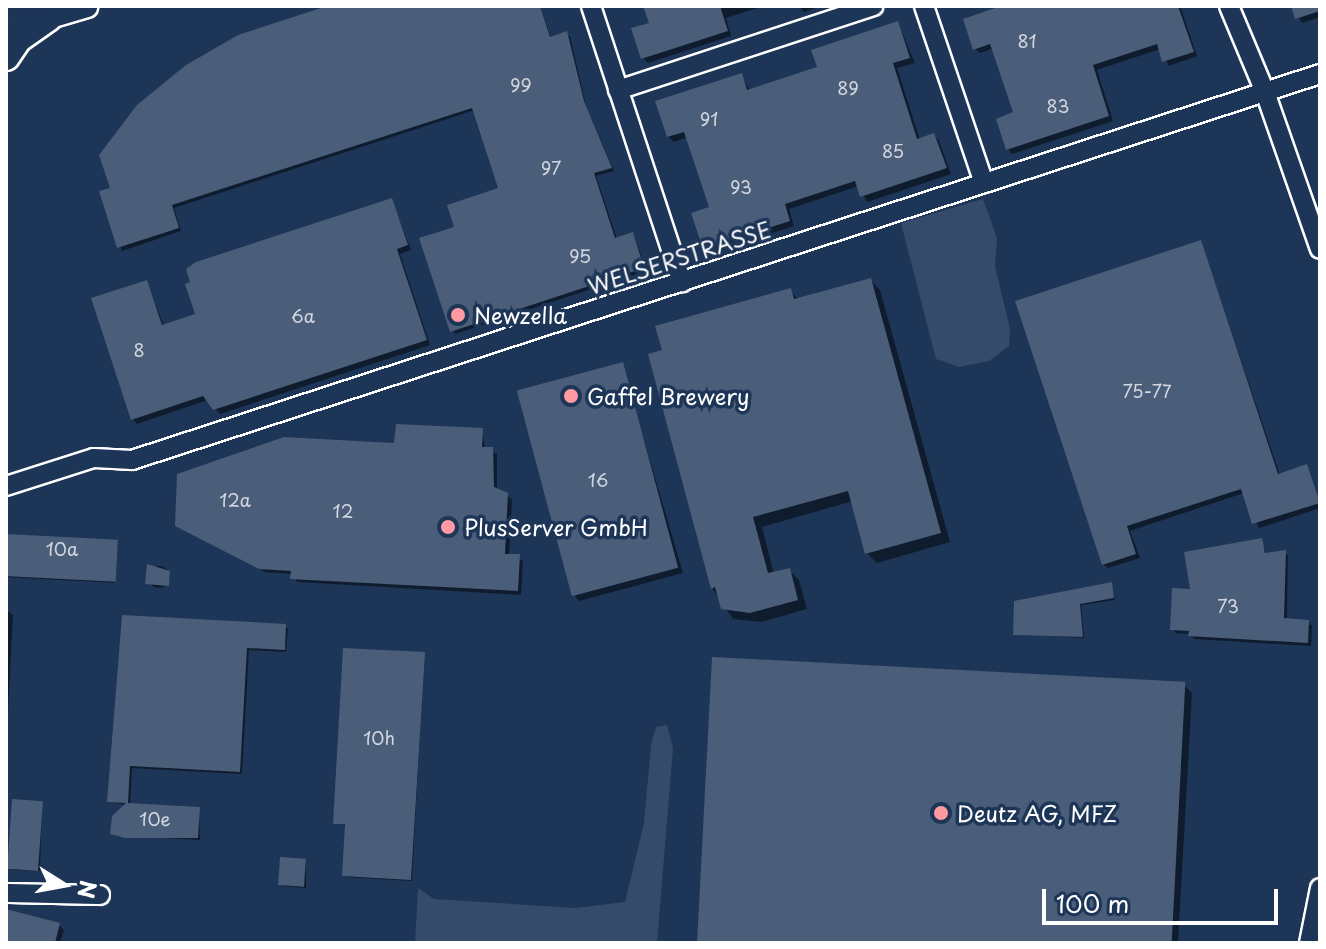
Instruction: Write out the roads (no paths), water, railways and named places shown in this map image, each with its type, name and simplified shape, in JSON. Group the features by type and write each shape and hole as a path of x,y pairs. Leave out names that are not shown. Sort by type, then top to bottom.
{"highway":[{"path":"6,57 18,39 48,18"}],"main road":[{"path":"6,30 87,6"}],"street":[{"path":"591,6 682,282"},
{"path":"618,90 874,6"},
{"path":"924,6 984,183"},
{"path":"1229,6 1265,92 1320,249"},
{"path":"6,8 48,18"},
{"name":"WELSERSTRASSE","path":"6,486 94,458 132,460 1320,74"},
{"path":"1309,943 1320,888"},
{"path":"6,893 100,895"}],"place":[{"name":"Newzella","path":"458,315"},
{"name":"Gaffel Brewery","path":"571,396"},
{"name":"PlusServer GmbH","path":"448,527"},
{"name":"Deutz AG, MFZ","path":"941,813"}]}
